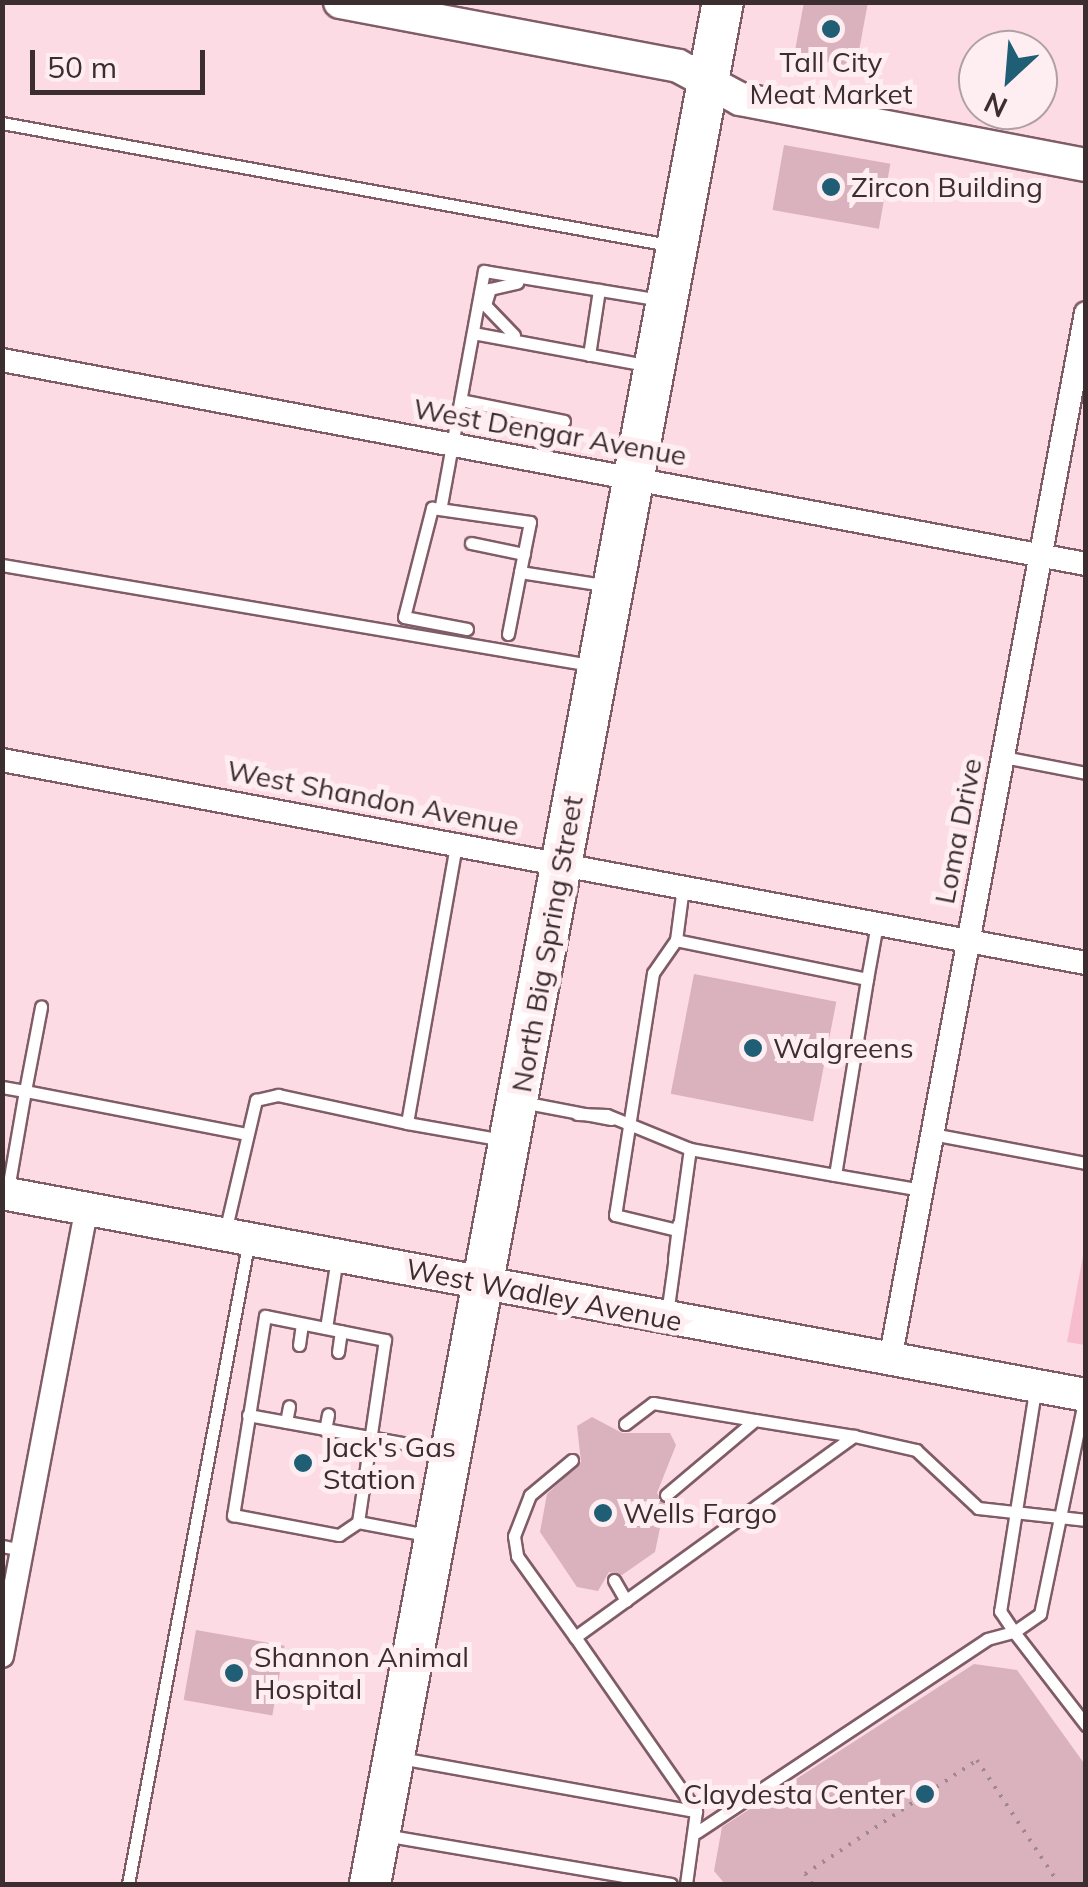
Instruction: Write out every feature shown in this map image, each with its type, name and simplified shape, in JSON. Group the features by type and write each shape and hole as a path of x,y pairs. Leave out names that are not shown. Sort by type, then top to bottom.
{"highway":[{"name":"North Big Spring Street","path":"370,1884 723,2"}],"main road":[{"path":"340,2 678,66 740,99 1086,165"},
{"name":"West Wadley Avenue","path":"5,1193 1085,1395"}],"street":[{"name":"Loma Drive","path":"890,1360 1041,556 1080,370 1086,313"},
{"name":"West Dengar Avenue","path":"2,360 1086,564"},
{"name":"West Shandon Avenue","path":"2,760 1086,963"},
{"path":"2,1656 12,1548 87,1208"}],"lane":[{"path":"2,123 678,246"},
{"path":"467,629 404,617 420,533 442,504 465,401 484,270 666,301"},
{"path":"554,282 504,281 485,305 507,334 561,350"},
{"path":"589,355 599,290"},
{"path":"473,332 655,367"},
{"path":"465,401 564,421"},
{"path":"442,504 530,522 508,634"},
{"path":"420,533 438,536"},
{"path":"470,543 524,554"},
{"path":"2,564 598,666"},
{"path":"520,572 613,586"},
{"path":"1003,757 1086,772"},
{"path":"407,1123 456,845"},
{"path":"666,1318 674,1259 684,1231 676,1226 615,1215 653,972 676,940 683,888"},
{"path":"836,1175 877,924"},
{"path":"676,940 867,979"},
{"path":"5,1193 41,1006"},
{"path":"2,1088 242,1133"},
{"path":"128,1884 237,1237 242,1133 256,1100 278,1095 510,1141"},
{"path":"519,1102 629,1123 690,1149 922,1190"},
{"path":"932,1134 1086,1163"},
{"path":"676,1226 690,1149"},
{"path":"326,1328 337,1256"},
{"path":"358,1522 385,1340 265,1316 233,1515 339,1535 358,1522 436,1536"},
{"path":"299,1345 302,1324"},
{"path":"338,1352 341,1331"},
{"path":"1036,1386 1000,1611 1086,1725"},
{"path":"697,1832 987,1639 1014,1632 1040,1614 1085,1395"},
{"path":"625,1424 654,1403 854,1436 916,1450 960,1496 1059,1523 1086,1520"},
{"path":"286,1422 289,1406"},
{"path":"325,1430 328,1414"},
{"path":"248,1415 452,1452"},
{"path":"666,1495 756,1420"},
{"path":"575,1637 854,1436"},
{"path":"572,1460 530,1495 514,1536 518,1556 696,1811 697,1832 686,1884"},
{"path":"614,1580 626,1601"},
{"path":"394,1756 696,1811"},
{"path":"380,1834 671,1884"}],"path":[{"path":"812,1884 804,1874 977,1760 1059,1884"}],"shaded area":[{"path":"1085,1245 1085,1345 1067,1342"}],"building":[{"name":"Tall City Meat Market","path":"804,2 868,2 856,67 794,56"},
{"name":"Zircon Building","path":"784,145 890,164 879,229 773,210"},
{"name":"Walgreens","path":"694,974 836,1002 813,1121 671,1094"},
{"name":"Wells Fargo","path":"592,1417 622,1433 670,1433 676,1445 657,1493 665,1504 655,1552 622,1575 609,1572 598,1591 577,1587 540,1532 547,1494 581,1462 577,1426"},
{"name":"Shannon Animal Hospital","path":"196,1630 285,1646 272,1716 184,1700"},
{"name":"Claydesta Center","path":"974,1664 1017,1670 1086,1766 1086,1884 725,1884 714,1871 722,1827"}],"place":[{"name":"Tall City Meat Market","path":"831,29"},
{"name":"Zircon Building","path":"831,187"},
{"name":"Walgreens","path":"753,1048"},
{"name":"Jack's Gas Station","path":"303,1463"},
{"name":"Wells Fargo","path":"603,1513"},
{"name":"Shannon Animal Hospital","path":"234,1673"},
{"name":"Claydesta Center","path":"925,1794"}]}
